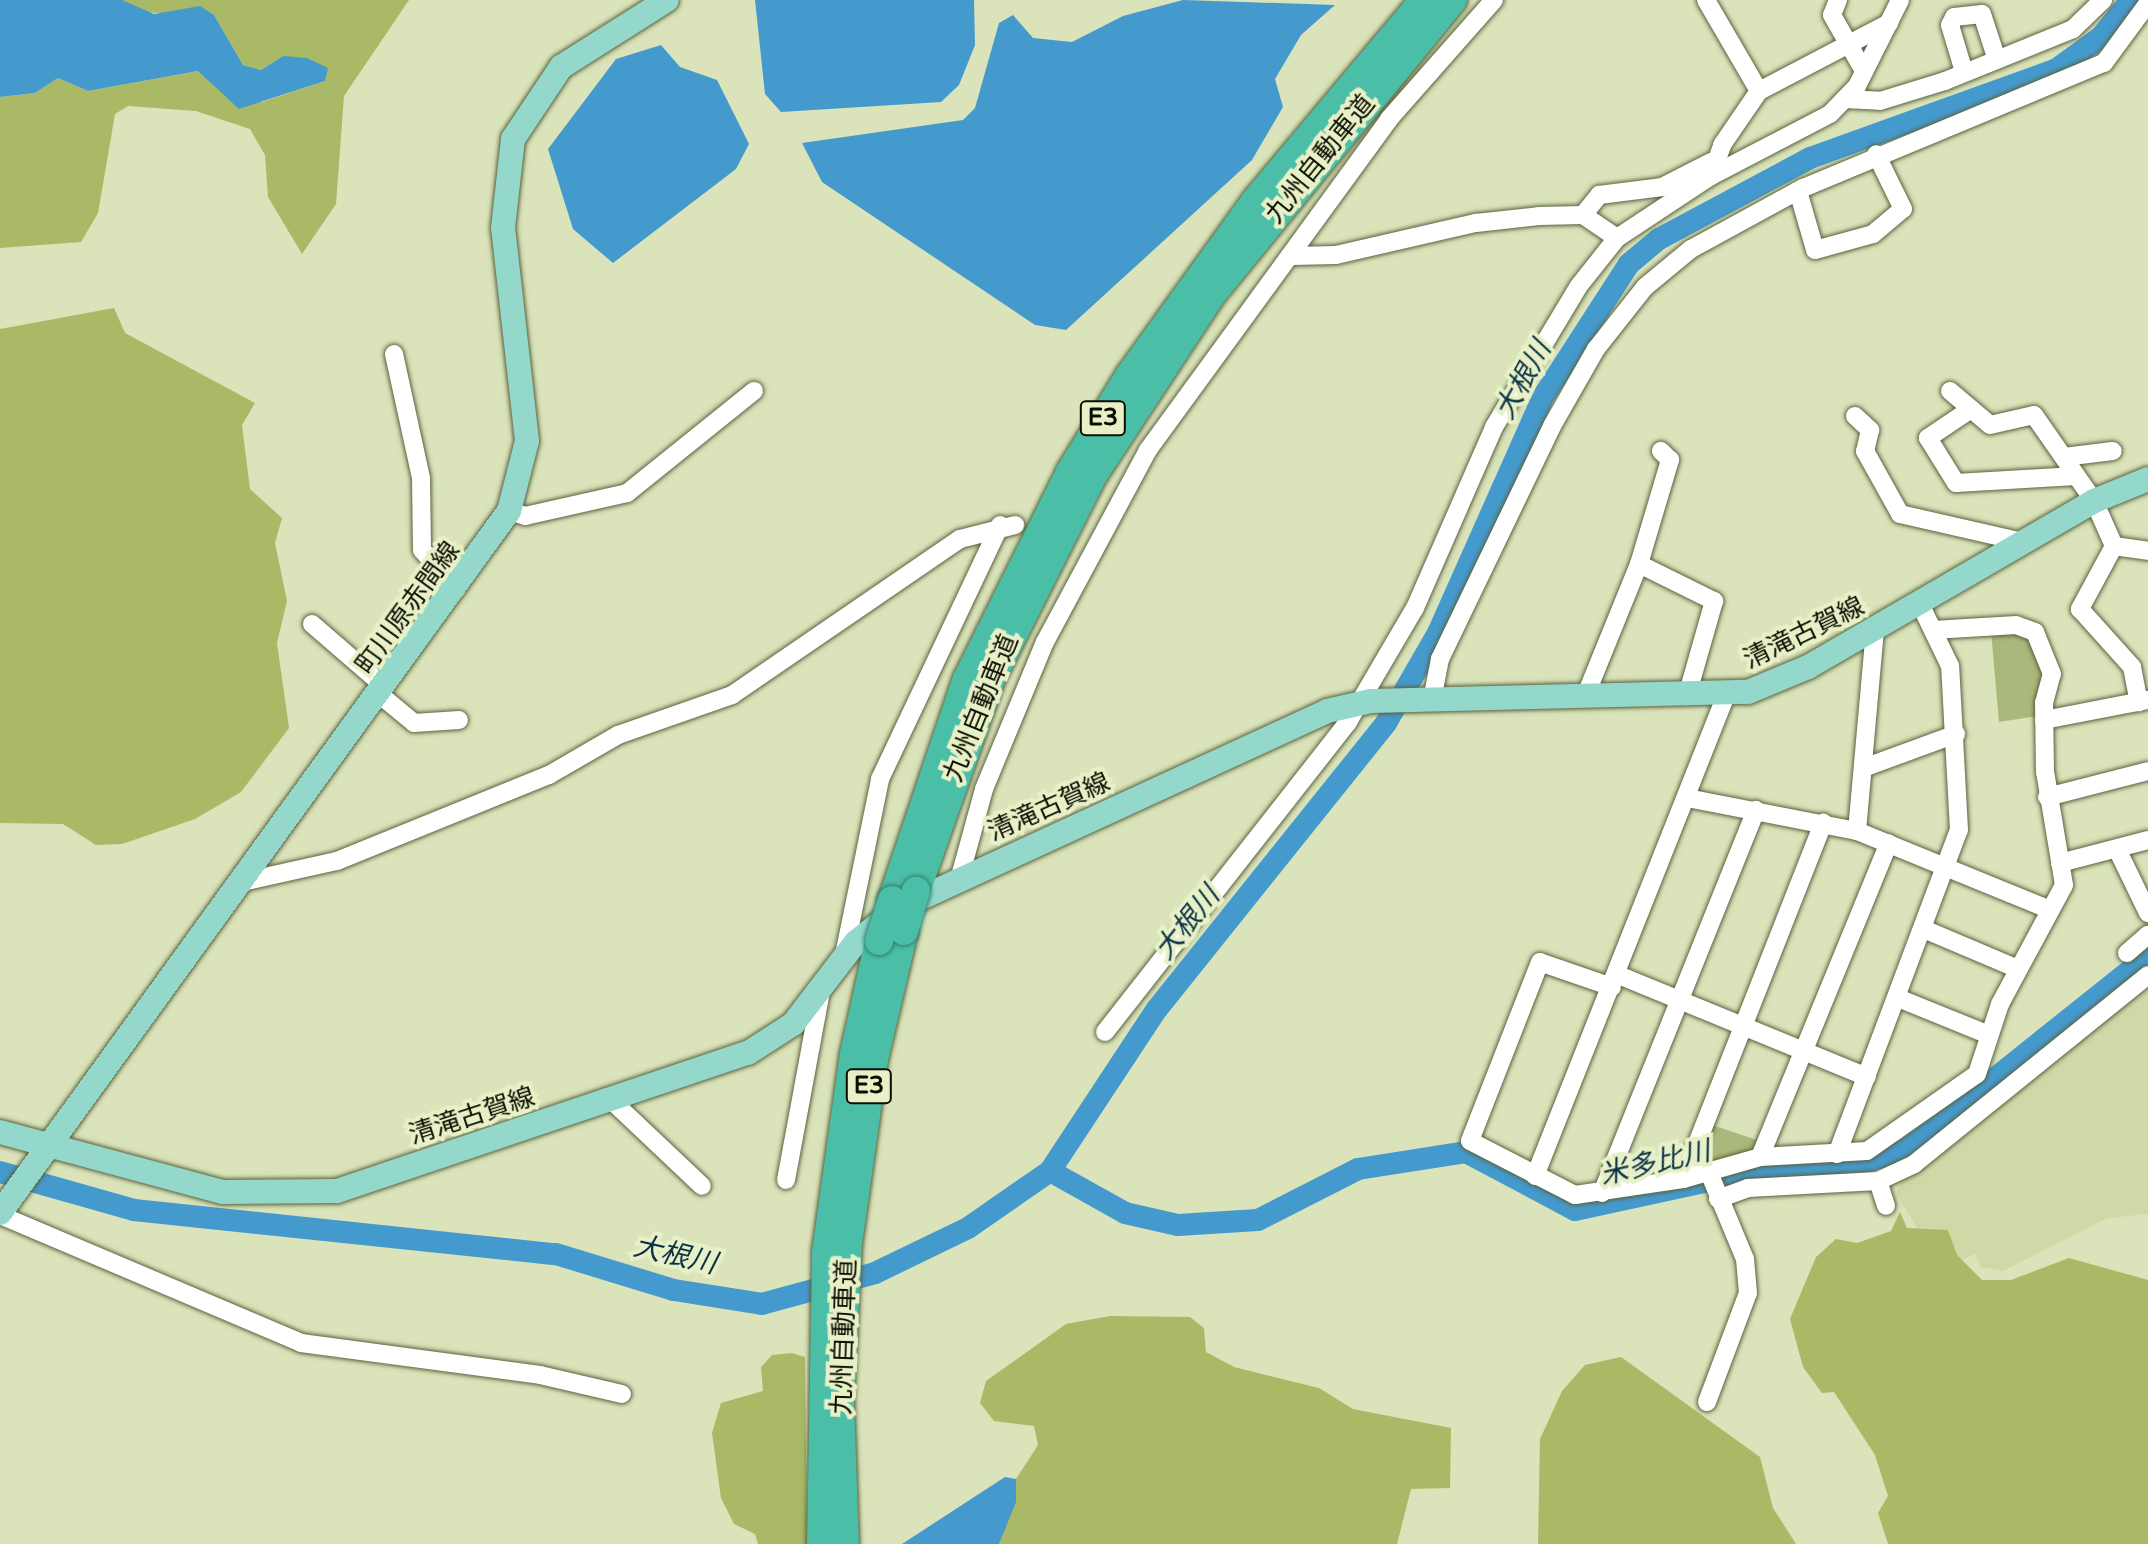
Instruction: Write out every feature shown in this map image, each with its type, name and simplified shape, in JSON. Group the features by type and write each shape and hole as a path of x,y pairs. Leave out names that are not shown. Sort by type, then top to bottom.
{"highway":[{"name":"九州自動車道","path":"821,1544 837,1248 871,1074 892,936 967,679 1070,472 1129,376 1256,200 1424,0"},
{"name":"九州自動車道","path":"904,895 991,679 1092,477 1213,293 1453,0"},
{"name":"九州自動車道","path":"832,1335 845,1544"}],"main road":[{"name":"町川原赤間線","path":"1,1212 457,589 509,511 527,441 503,228 513,139 561,67 667,0"},
{"name":"清滝古賀線","path":"0,1132 45,1151 223,1192 313,1194 611,1100 748,1053 793,1024 821,992 844,958 897,909 1363,702 1726,695 1780,680 1875,630 2094,501 2148,479"}],"street":[{"path":"959,880 984,789 1087,558 1172,412 1292,256 1389,119 1494,0"},
{"path":"1706,0 1759,91"},
{"path":"1838,0 1832,15 1864,71"},
{"path":"1583,215 1599,195 1662,187 1796,136 1845,99 1864,71 1900,0"},
{"path":"1845,99 1880,101 1997,60 2073,29 2103,0"},
{"path":"1432,700 1440,659 1596,349 1645,287 1691,249 1798,191 1876,154 2104,63 2148,3"},
{"path":"1964,72 1950,25 1954,17 1982,14 1997,60"},
{"path":"1105,1032 1363,702 1415,608 1494,427 1578,287 1617,238 1713,168 1759,91 1889,22"},
{"path":"1798,191 1815,250 1873,234 1903,209 1876,154"},
{"path":"1292,256 1336,255 1476,223 1583,215 1617,238"},
{"path":"394,354 421,478 422,550 457,589"},
{"path":"509,511 525,516 627,493 754,391"},
{"path":"1950,391 1990,425 2034,415 2094,501 2114,546"},
{"path":"1971,409 1928,438 1956,483 2015,485 2076,476"},
{"path":"1855,416 1870,430 1865,451 1900,514 2023,542"},
{"path":"1585,697 1639,564 1670,460 1661,451"},
{"path":"2064,457 2113,451"},
{"path":"242,882 337,861 549,775 618,735 732,695 927,560 1007,525 880,779 844,958"},
{"path":"2114,546 2148,551"},
{"path":"2044,720 2143,701 2132,667 2080,609 2114,546"},
{"path":"1069,550 1087,558"},
{"path":"1639,564 1714,601 1687,696"},
{"path":"1837,1154 1951,868 1959,830 1950,666 1920,604"},
{"path":"312,624 414,723 459,720"},
{"path":"1867,1077 1679,1000 1540,962 1470,1141 1575,1195 1602,1193 1683,1179 1760,1157 1837,1154 1888,1142 1977,1074 1989,1035 2018,969 2064,885 2047,797 2044,720 2052,674 2035,632 2016,625 1933,630"},
{"path":"1857,831 1866,767 1875,630"},
{"path":"1535,1176 1726,695"},
{"path":"1866,767 1956,734"},
{"path":"2047,797 2148,771"},
{"path":"1687,798 1857,831 2051,910"},
{"path":"1602,1193 1756,810"},
{"path":"1683,1179 1823,823"},
{"path":"2060,863 2118,851 2148,840"},
{"path":"1760,1157 1889,843"},
{"path":"2118,851 2148,913"},
{"path":"1926,930 2018,969"},
{"path":"2127,953 2148,935"},
{"path":"1718,1199 1748,1188 1878,1181 1914,1164 2148,975"},
{"path":"786,1180 821,992"},
{"path":"1898,998 1989,1035"},
{"path":"611,1100 702,1186"},
{"path":"1707,1402 1748,1293 1745,1259 1708,1170"},
{"path":"1878,1181 1886,1206"},
{"path":"1,1212 301,1343 540,1375 622,1394"}],"shaded area":[{"path":"2020,629 2045,659 2038,716 1999,722 1991,631"},
{"path":"2148,985 2148,1214 2107,1218 2003,1271 1981,1267 1975,1254 1942,1270 1896,1193 1901,1182"},
{"path":"1709,1124 1763,1142 1759,1152 1692,1172"}],"green space":[{"path":"122,0 409,0 344,96 336,204 302,254 268,197 265,155 250,129 196,111 128,106 115,114 98,213 81,242 0,248 0,97 35,93 58,78 88,91 199,71 226,94 262,102 325,81 283,56 261,70 243,65 214,15 136,12"},
{"path":"114,308 125,333 255,403 242,425 250,489 282,518 275,543 287,601 277,643 289,728 241,792 195,819 122,844 96,845 63,824 0,823 0,329"},
{"path":"1900,1212 1907,1228 1948,1230 1957,1255 1982,1280 2011,1280 2069,1258 2148,1280 2148,1544 1888,1544 1878,1513 1888,1496 1875,1455 1834,1392 1822,1393 1803,1367 1790,1319 1816,1257 1836,1239 1857,1243 1891,1231"},
{"path":"1110,1316 1190,1317 1204,1328 1206,1352 1234,1367 1319,1388 1353,1409 1451,1428 1450,1488 1411,1489 1397,1544 999,1544 1016,1479 1038,1445 1034,1426 994,1421 980,1403 986,1381 1066,1324"},
{"path":"792,1353 805,1357 807,1544 758,1544 755,1534 734,1524 721,1498 712,1433 721,1403 763,1391 761,1367 772,1355"},
{"path":"1621,1357 1760,1457 1773,1508 1796,1544 1538,1544 1540,1439 1562,1391 1585,1365"}],"water":[{"path":"0,0 122,0 154,14 200,6 214,15 243,65 261,70 283,56 307,58 328,68 325,81 239,109 198,71 88,91 58,78 35,93 0,97"},
{"path":"755,0 974,0 975,45 959,85 941,102 781,112 765,94"},
{"path":"1183,0 1335,5 1301,35 1275,79 1283,107 1252,160 1066,330 1035,325 822,182 802,143 963,120 975,108 999,23 1013,15 1033,38 1072,42 1123,16"},
{"path":"661,45 680,67 717,80 749,144 736,169 613,263 573,229 548,149 616,59"},
{"path":"1005,1477 1016,1479 1016,1502 999,1544 902,1544"}],"waterway":[{"name":"大根川","path":"0,1172 134,1210 556,1254 674,1290 762,1304 875,1273 968,1228 1050,1171 1157,1009 1386,723 1438,633 1543,397 1629,264 1659,239 1810,158 2057,69 2101,37 2131,0"},
{"name":"米多比川","path":"1050,1171 1125,1213 1178,1225 1258,1220 1358,1169 1466,1152 1575,1210 1741,1174 1845,1168 1905,1150 2148,956"}]}
